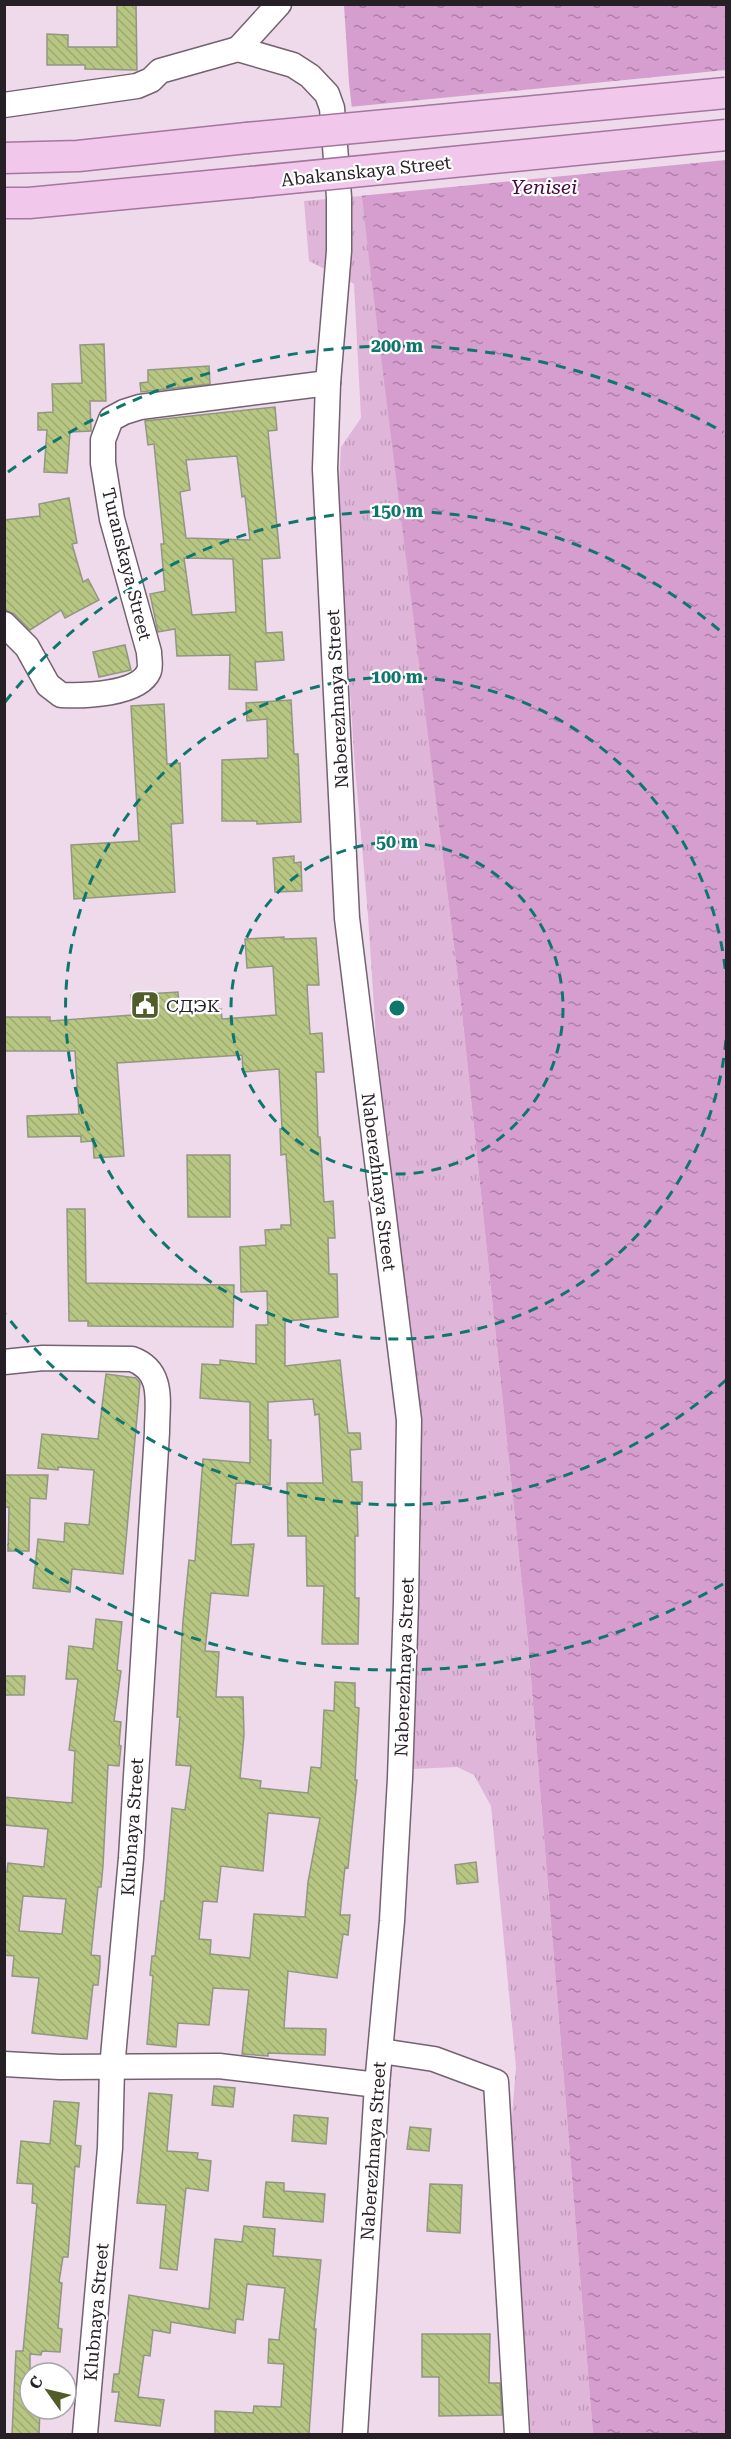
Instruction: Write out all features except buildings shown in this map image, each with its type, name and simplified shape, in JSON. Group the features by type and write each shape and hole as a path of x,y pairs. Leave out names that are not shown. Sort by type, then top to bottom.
{"main road":[{"path":"4,158 78,156 726,93"},
{"name":"Abakanskaya Street","path":"4,203 29,203 726,135"}],"street":[{"path":"4,105 137,86 151,80 160,70 238,49 279,4"},
{"name":"Naberezhnaya Street","path":"238,49 292,65 301,70 327,94 332,108 339,197 339,251 328,383 325,469 347,918 409,1420 400,1778 392,1921 377,2085 355,2434"},
{"name":"Turanskaya Street","path":"4,624 27,647 48,685 61,695 103,693 131,687 140,682 149,671 149,652 112,519 104,474 104,440 111,419 140,407 328,383"},
{"name":"Klubnaya Street","path":"4,1362 43,1358 132,1359 144,1364 153,1374 157,1385 156,1443 131,1858 112,2068 110,2148 85,2434"},
{"path":"381,2051 434,2059 496,2082 517,2434"},
{"path":"4,2064 112,2068 219,2066 377,2085"}],"green space":[{"path":"362,196 461,1003 528,1642 593,2434 531,2434 510,2141 516,2067 491,1806 474,1775 457,1767 412,1769 421,1550 421,1430 376,1039 338,506 341,447 361,418 354,284 309,261 304,201"}],"water":[{"name":"Yenisei","path":"344,5 726,5 726,2434 593,2434 528,1642 461,1003 369,259 349,83"}],"pier":[{"path":"726,70 726,160 359,196 349,107"}],"place":[{"name":"СДЭК","path":"145,1005"}]}
